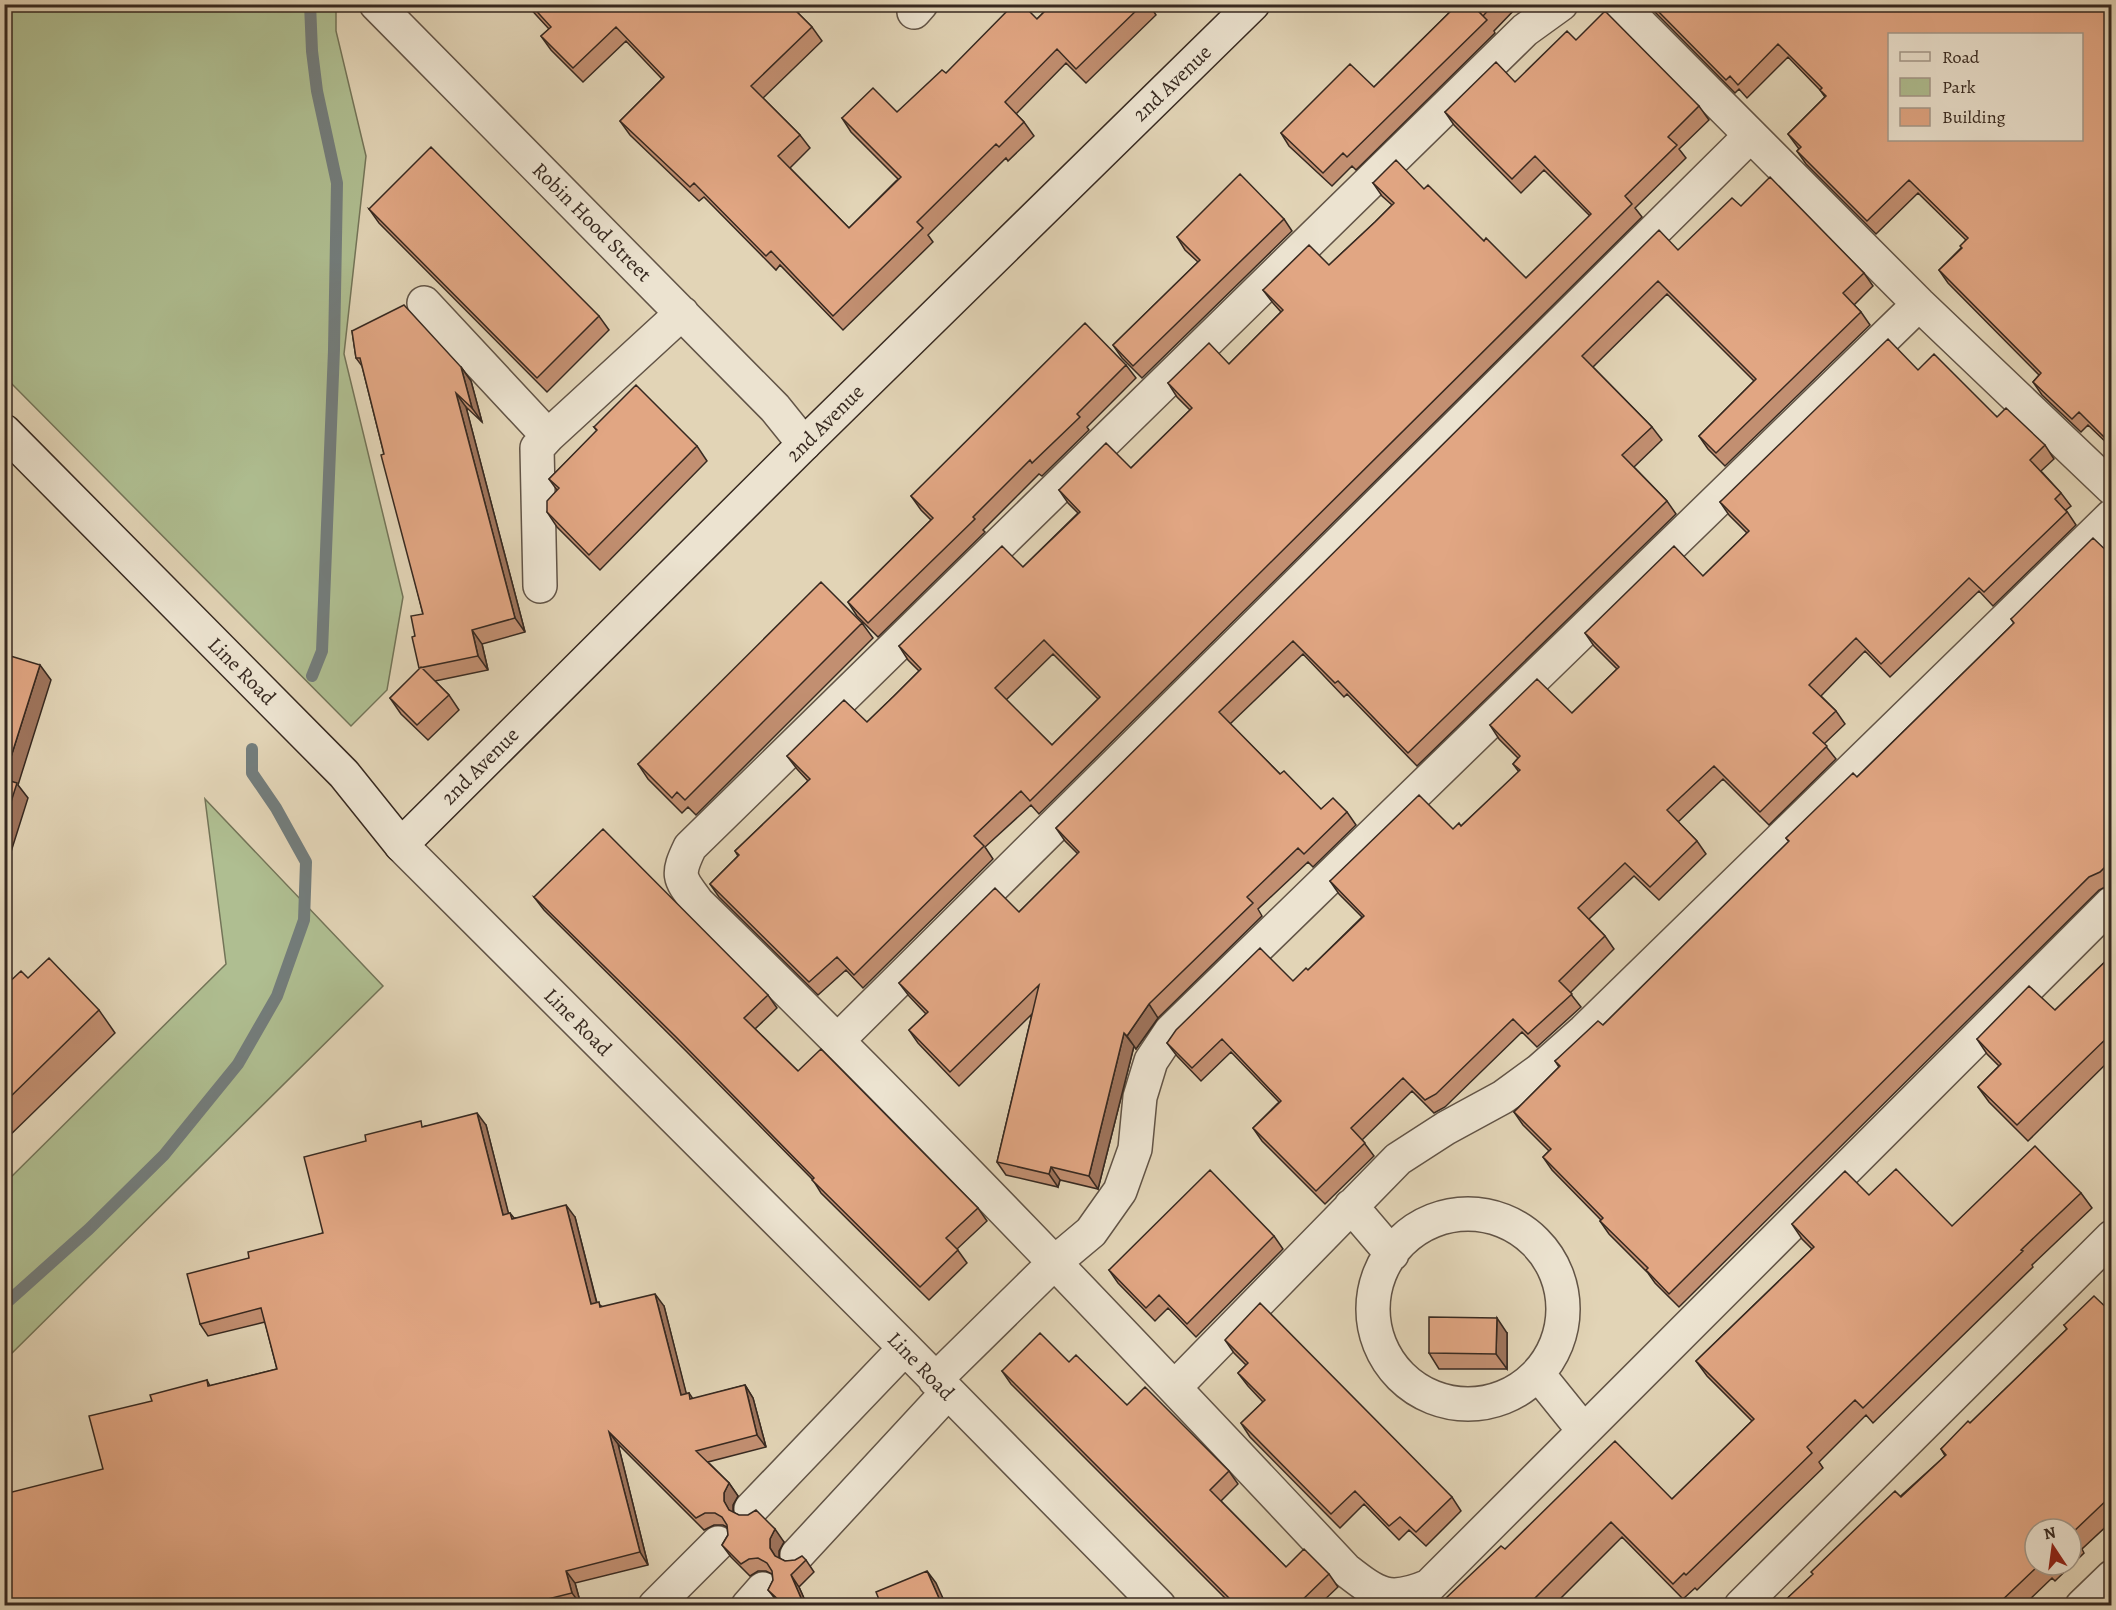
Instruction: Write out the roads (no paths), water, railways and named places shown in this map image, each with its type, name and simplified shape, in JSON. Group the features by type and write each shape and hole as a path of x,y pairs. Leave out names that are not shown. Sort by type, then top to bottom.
{"street":[{"name":"Robin Hood Street","path":"375,4 775,408 804,444"},
{"name":"2nd Avenue","path":"401,845 804,444 1252,4"},
{"path":"1561,4 1516,39 690,847 681,865 682,882 698,903 838,1040 1175,1387 1346,1570 1371,1590 1389,1596 1412,1593 1429,1586 2112,903"},
{"path":"1620,4 1919,304 2112,488"},
{"path":"838,1040 1750,136"},
{"path":"424,303 548,436"},
{"path":"797,1555 941,1387 1054,1263 1091,1232 1120,1191 1135,1149 1140,1097 1151,1061 1171,1031 1919,304"},
{"path":"540,586 537,448 682,313"},
{"name":"Line Road","path":"4,431 344,774 401,845 1159,1605"},
{"path":"1175,1387 1398,1159 1446,1128 1503,1097 1540,1070 1584,1031 2112,516"},
{"path":"1351,1206 1392,1254"},
{"path":"1464,1214 1496,1218 1524,1232 1547,1255 1561,1284 1563,1316 1556,1347 1538,1374 1514,1393 1485,1403 1464,1404 1454,1404 1424,1395 1400,1376 1382,1352 1373,1322 1374,1292 1385,1262 1392,1254 1405,1238 1432,1221 1464,1214"},
{"path":"1741,1605 2112,1237"},
{"path":"751,1509 905,1348"},
{"path":"1538,1374 1584,1431"},
{"path":"655,1605 718,1543"},
{"path":"2082,1605 2112,1577"}],"waterway":[{"path":"310,4 317,91 337,183 334,350 322,651 312,676"},
{"path":"4,1305 89,1229 164,1155 238,1064 277,996 304,920 306,862 276,808 252,773 252,749"}]}
